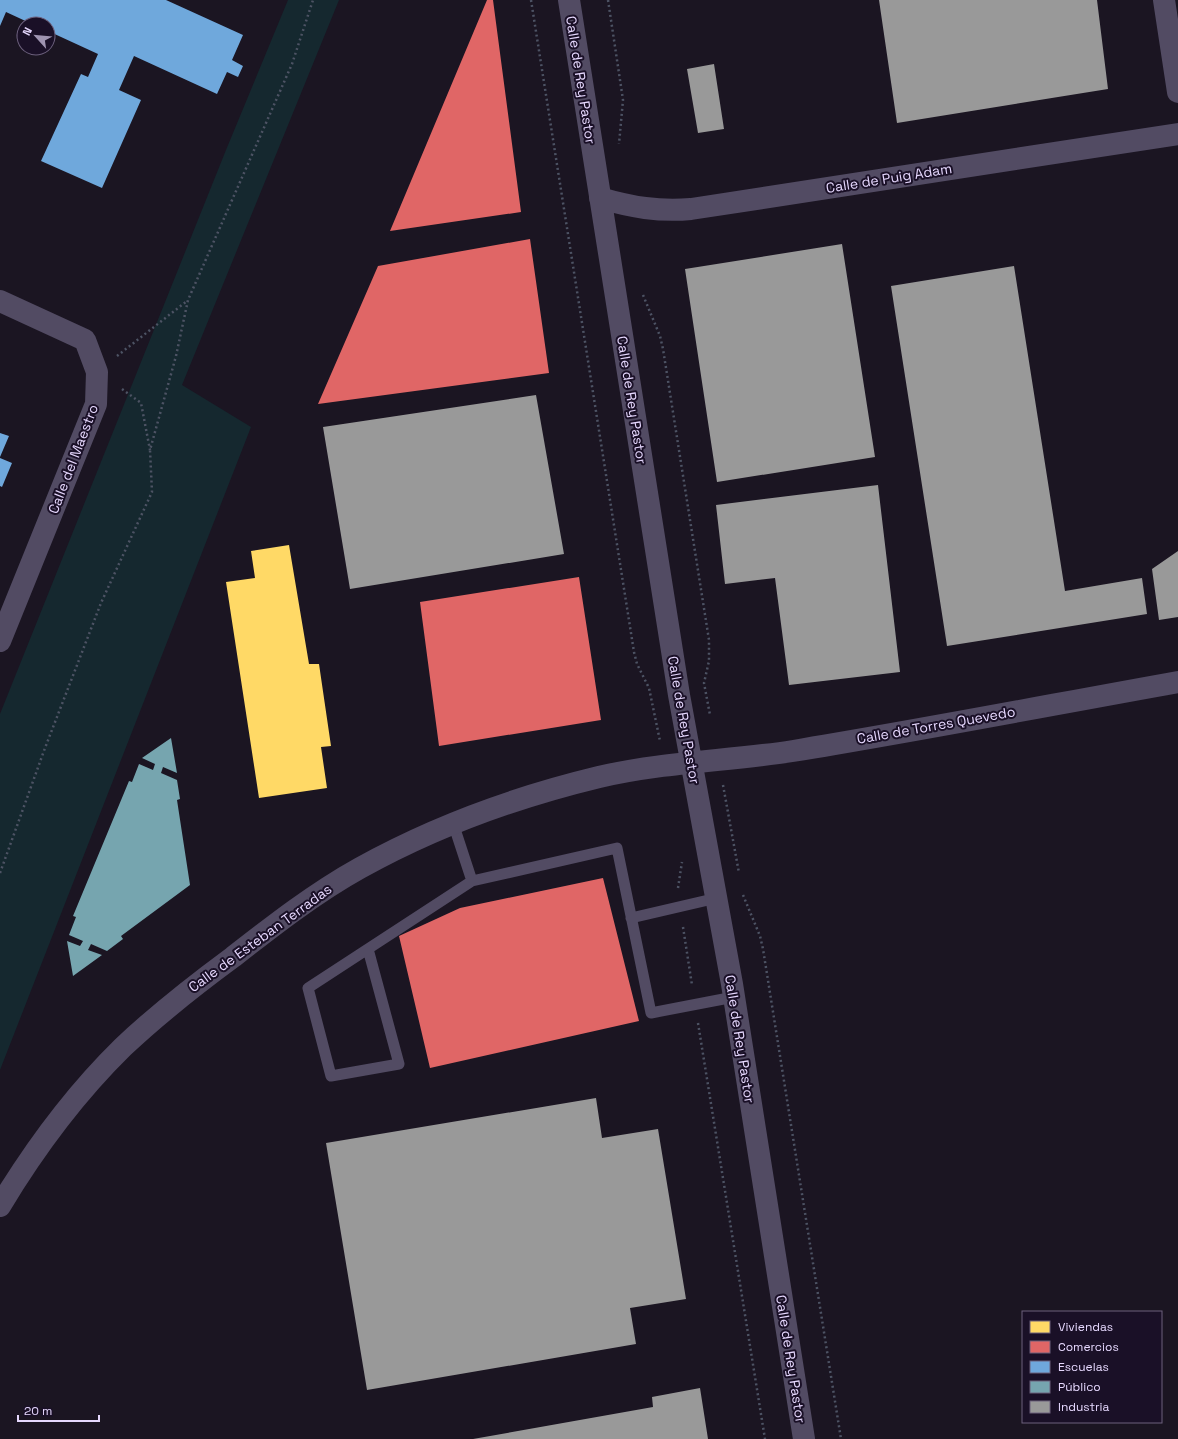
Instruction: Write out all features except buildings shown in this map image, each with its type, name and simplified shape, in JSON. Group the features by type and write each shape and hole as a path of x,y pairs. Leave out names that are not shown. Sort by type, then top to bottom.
{"street":[{"name":"Calle de Rey Pastor","path":"569,0 679,695 693,764 734,997 804,1439"},
{"path":"1164,0 1178,92"},
{"name":"Calle de Puig Adam","path":"600,198 629,206 657,210 691,209 1178,134"},
{"name":"Calle del Maestro","path":"0,301 86,340 97,372 96,404 0,641"},
{"name":"Calle de Torres Quevedo","path":"693,764 794,751 1178,682"},
{"name":"Calle de Esteban Terradas","path":"0,1206 28,1159 72,1103 122,1048 164,1010 286,916 320,893 359,869 418,839 453,824 528,798 600,777 665,766 693,764"}],"lane":[{"path":"453,824 472,881"},
{"path":"368,949 399,1064 331,1076 308,988 472,881 617,848 651,1013 734,997"},
{"path":"631,918 717,898"}],"path":[{"path":"150,450 176,356 188,300 292,64 312,0"},
{"path":"530,0 634,652 637,664 649,688 665,766"},
{"path":"608,0 623,100 619,149"},
{"path":"642,290 646,305 660,336 663,349 709,640 709,661 704,683 712,722"},
{"path":"0,873 45,748 101,603 152,492 150,450 141,403 97,372 188,300"},
{"path":"718,760 740,878"},
{"path":"681,854 682,865 678,882 680,906 765,1439"},
{"path":"743,893 760,936 841,1439"}],"shaded area":[{"path":"288,0 339,0 182,385 251,427 0,1070 0,714 226,150"}]}
